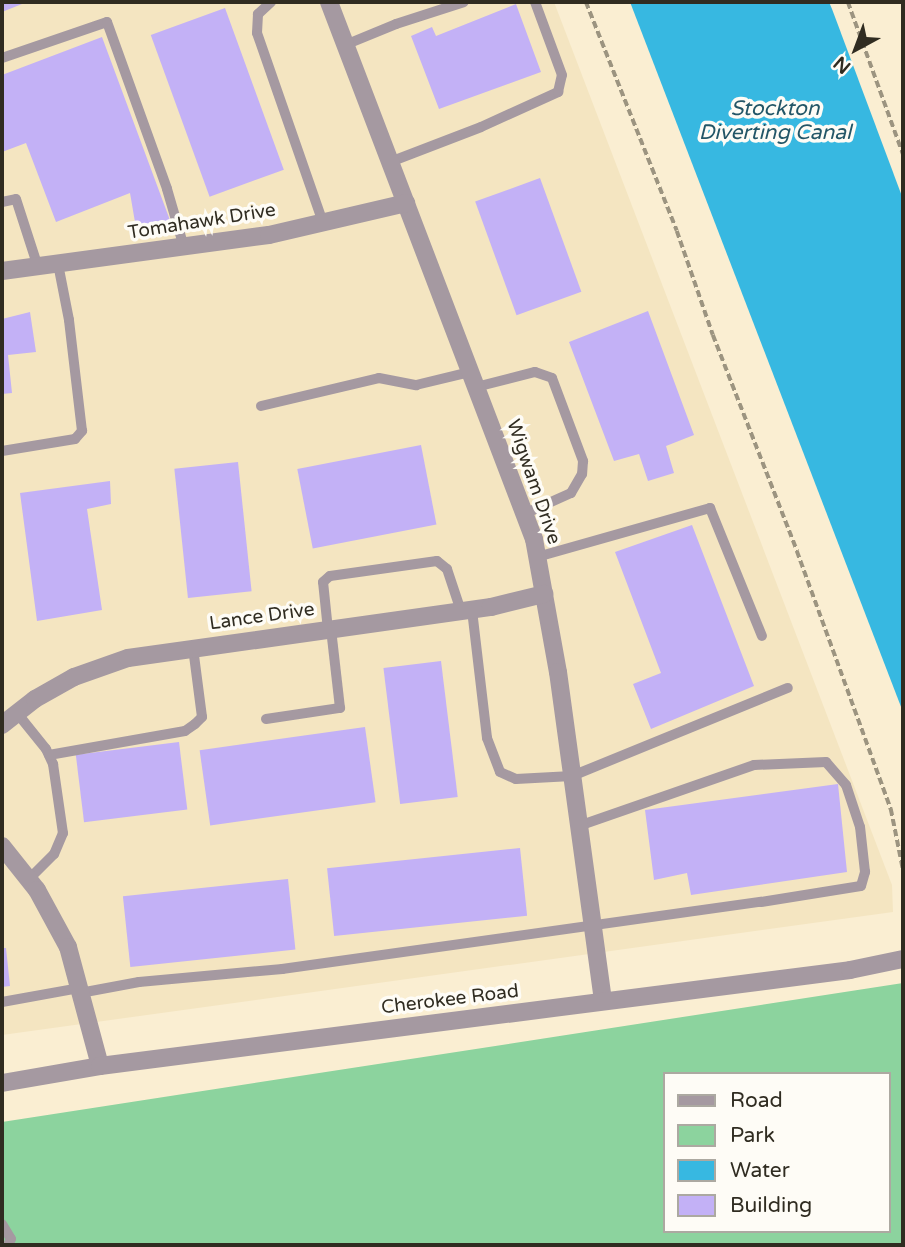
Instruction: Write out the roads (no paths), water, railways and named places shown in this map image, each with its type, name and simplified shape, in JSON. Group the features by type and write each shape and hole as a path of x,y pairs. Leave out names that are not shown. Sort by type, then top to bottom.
{"street":[{"name":"Wigwam Drive","path":"329,2 524,514 537,557 572,776 603,1001"},
{"name":"Tomahawk Drive","path":"2,271 269,235 406,203"},
{"name":"Lance Drive","path":"2,725 74,677 128,658 466,611 544,594"},
{"path":"2,846 29,879 68,947 100,1066"},
{"name":"Cherokee Road","path":"2,1083 100,1066 849,970 903,959"}],"lane":[{"path":"271,2 258,14 257,33 323,223"},
{"path":"345,45 464,2"},
{"path":"390,162 481,127 558,92 562,75 535,2"},
{"path":"2,58 107,22 167,189 184,247"},
{"path":"2,202 16,199 38,267"},
{"path":"2,451 75,439 82,431 58,264"},
{"path":"261,405 379,379 416,385 535,372 552,378 583,461 582,474 571,493 524,514"},
{"path":"537,557 710,508 762,636"},
{"path":"266,719 340,708 323,582 330,576 437,561 447,569 466,611 487,738 500,772 516,779 572,776 788,688"},
{"path":"49,755 185,731 195,724 202,717 193,648"},
{"path":"17,713 53,764 63,833 54,854 29,879"},
{"path":"2,1002 139,982 282,969 861,887 865,872 860,827 846,785 825,762 754,765 579,826"},
{"path":"2,1224 11,1239 8,1245"}],"water":[{"name":"Stockton Diverting Canal","path":"630,2 829,2 832,9 903,199 903,712"}]}
